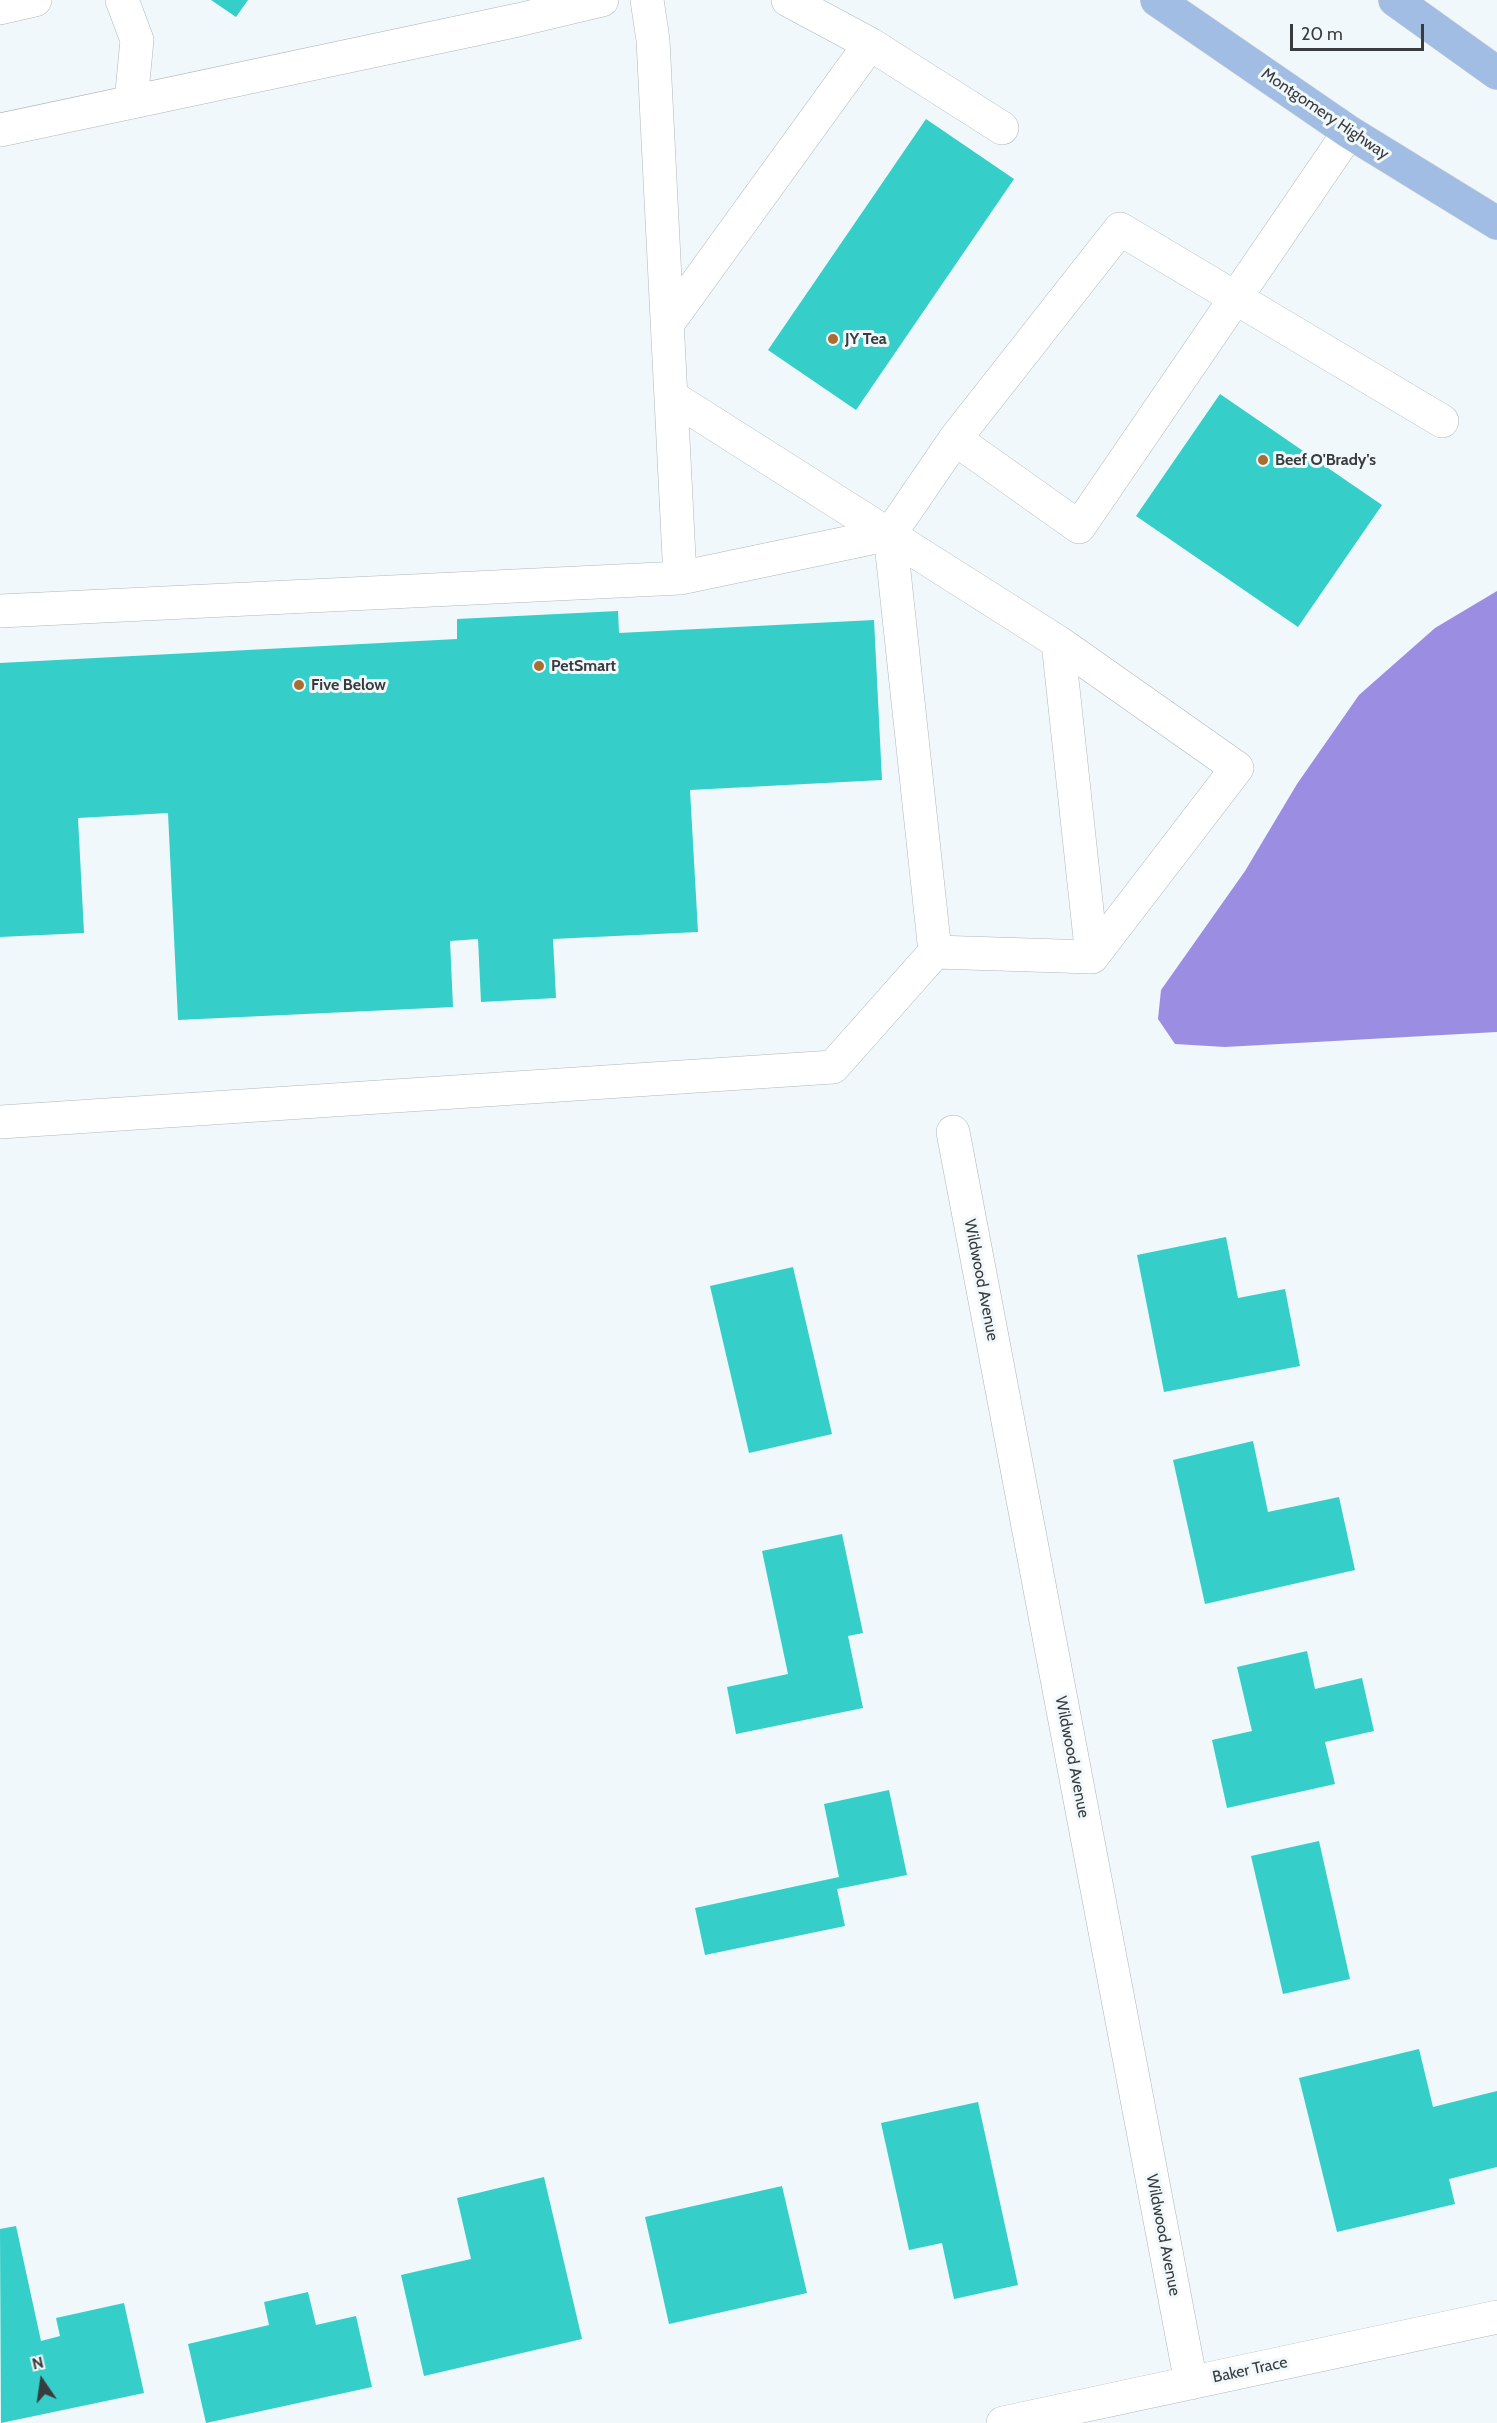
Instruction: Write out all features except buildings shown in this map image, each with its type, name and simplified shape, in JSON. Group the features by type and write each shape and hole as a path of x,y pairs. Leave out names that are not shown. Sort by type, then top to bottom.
{"main road":[{"name":"Montgomery Highway","path":"1157,0 1349,132 1497,223"},
{"path":"1395,0 1497,73"}],"street":[{"path":"0,8 35,0"},
{"path":"122,0 137,40 131,102"},
{"path":"0,130 528,18 602,0"},
{"path":"648,0 653,40 680,578"},
{"path":"788,0 870,44 1002,128"},
{"path":"668,323 870,44"},
{"path":"956,439 1079,527 1349,132"},
{"path":"0,1122 833,1066 935,952 890,534 956,439 1120,229 1442,421"},
{"path":"672,397 1058,642 1237,768 1092,957"},
{"path":"0,611 680,578 890,534"},
{"path":"1058,642 1092,957"},
{"path":"935,952 1092,957"},
{"name":"Wildwood Avenue","path":"953,1132 1191,2383"},
{"name":"Baker Trace","path":"1003,2423 1497,2317"}],"shaded area":[{"path":"1497,591 1497,1032 1225,1047 1175,1044 1158,1019 1161,990 1245,871 1297,784 1359,695 1435,628"}],"place":[{"name":"JY Tea","path":"833,339"},
{"name":"Beef O'Brady's","path":"1263,460"},
{"name":"PetSmart","path":"539,666"},
{"name":"Five Below","path":"299,685"}]}
